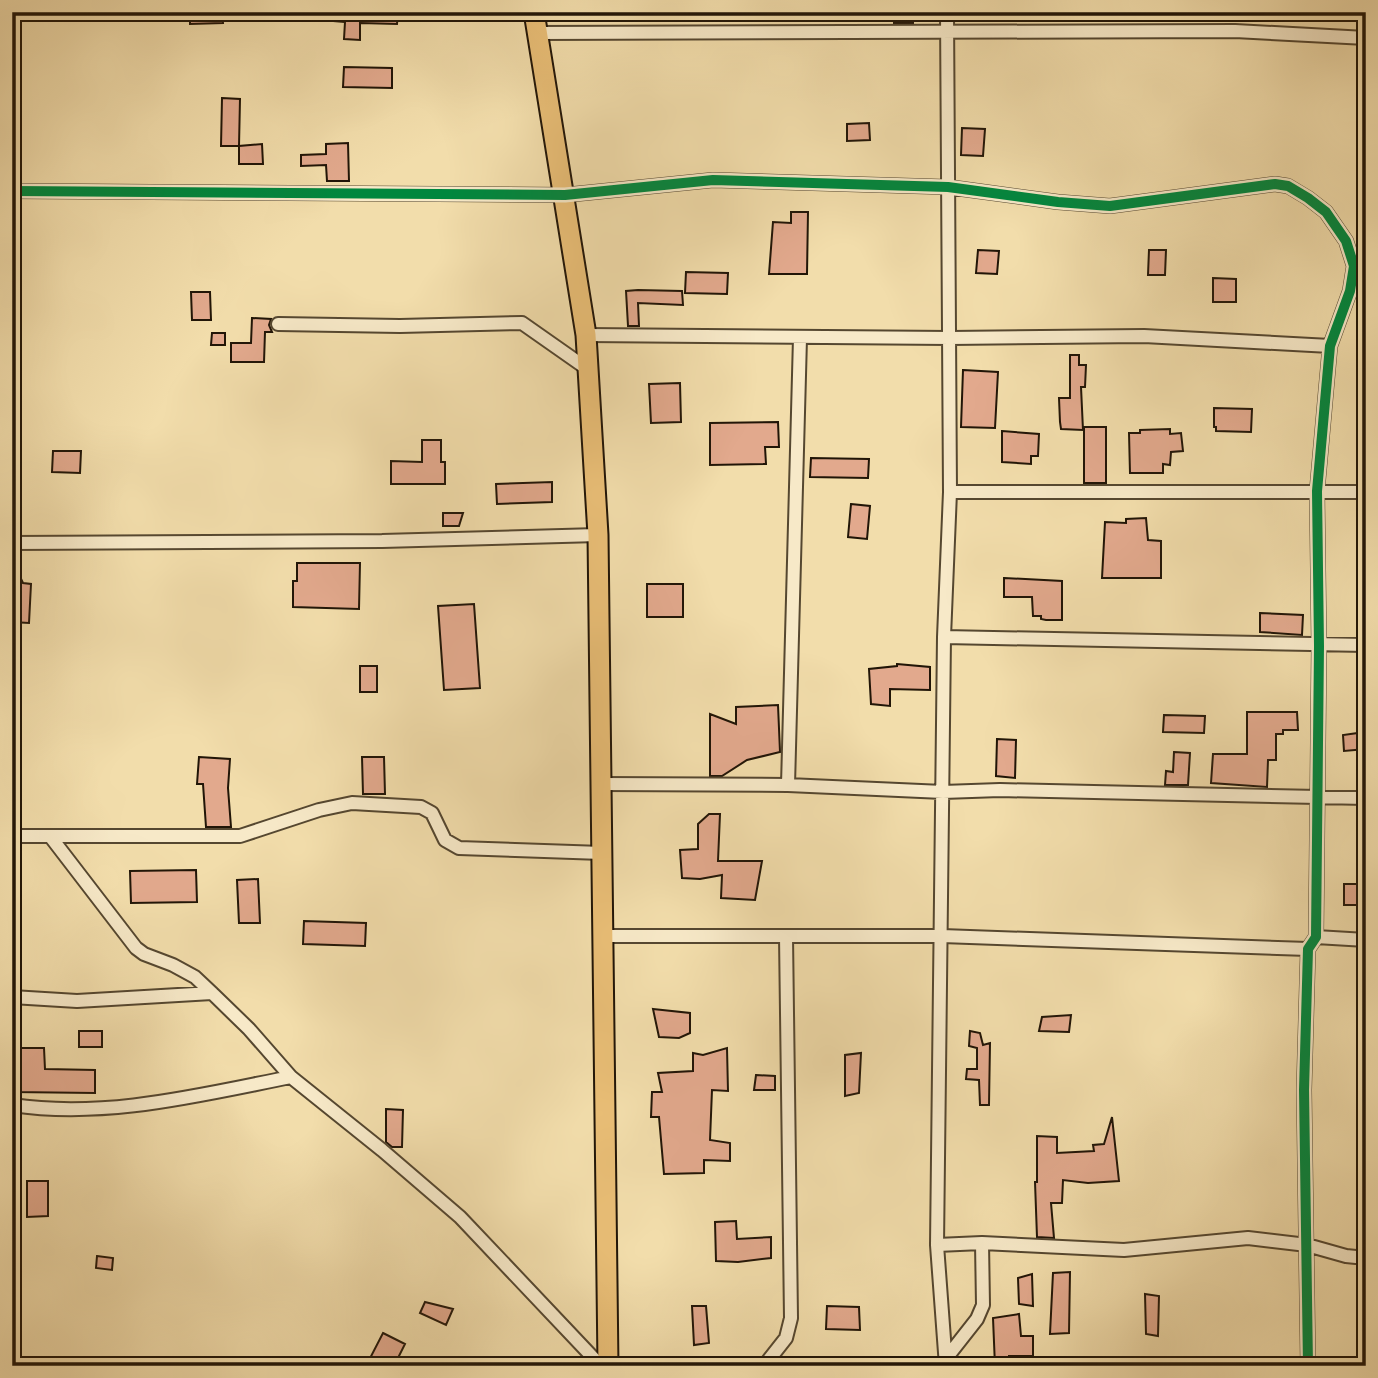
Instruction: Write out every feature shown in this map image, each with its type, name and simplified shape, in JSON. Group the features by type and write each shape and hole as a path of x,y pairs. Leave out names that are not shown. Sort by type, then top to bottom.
{"main road":[{"path":"534,12 565,195 589,370 598,535 608,1366"}],"street":[{"path":"944,1363 937,1245 944,637 950,492 947,12"},
{"path":"538,33 1235,31 1366,38"},
{"path":"12,191 565,195 713,180 948,187 1110,206 1276,184 1288,186 1326,212 1346,241 1354,266 1350,291 1330,346 1317,491 1319,646 1316,937 1308,949 1304,1090 1308,1366"},
{"path":"278,324 400,326 523,323 589,370"},
{"path":"586,335 800,338 1144,336 1330,346"},
{"path":"788,785 800,338"},
{"path":"950,492 1366,492"},
{"path":"12,543 436,541 598,535"},
{"path":"944,637 1366,645"},
{"path":"601,784 788,785 943,792 1011,790 1366,798"},
{"path":"12,836 240,836 320,810 352,803 421,807 432,813 445,840 459,848 602,853"},
{"path":"50,836 136,948 195,977 249,1029 291,1077 460,1217 601,1366"},
{"path":"603,936 942,936 1308,949"},
{"path":"764,1366 786,1338 791,1318 786,936"},
{"path":"1316,937 1366,940"},
{"path":"12,997 76,1001 212,993"},
{"path":"12,1105 102,1110 167,1101 291,1077"},
{"path":"937,1245 982,1243 1125,1250 1248,1238 1307,1245 1346,1256 1366,1258"},
{"path":"944,1363 977,1319 983,1305 982,1243"}],"building":[{"path":"190,12 222,12 223,23 190,24"},
{"path":"334,12 398,12 397,24 360,23 360,40 344,39 345,22 334,21"},
{"path":"894,12 913,12 913,23 894,23"},
{"path":"344,67 392,68 392,88 343,87"},
{"path":"222,98 240,99 239,146 221,146"},
{"path":"869,123 870,140 847,141 847,124"},
{"path":"962,128 985,129 983,156 961,155"},
{"path":"348,143 349,181 327,181 326,165 301,166 301,155 326,154 326,144"},
{"path":"262,144 263,164 239,164 239,146"},
{"path":"791,212 808,212 807,274 769,274 773,222 791,223"},
{"path":"978,250 999,251 997,274 976,273"},
{"path":"1149,250 1166,250 1165,275 1148,275"},
{"path":"686,272 728,273 727,294 685,293"},
{"path":"1213,278 1236,279 1236,302 1213,302"},
{"path":"626,291 682,291 683,305 638,303 639,326 628,326"},
{"path":"191,292 210,292 211,320 192,320"},
{"path":"252,318 271,319 269,325 272,332 265,332 264,362 231,362 231,343 251,343"},
{"path":"212,333 225,333 225,345 211,345"},
{"path":"1070,355 1079,355 1079,365 1086,365 1085,387 1081,387 1083,430 1061,429 1059,398 1070,398"},
{"path":"963,370 998,372 995,428 961,427"},
{"path":"680,383 681,422 651,423 649,384"},
{"path":"1214,408 1252,409 1251,432 1216,431"},
{"path":"778,422 779,447 765,447 766,464 710,465 710,423"},
{"path":"1084,427 1106,427 1106,483 1084,483"},
{"path":"1170,429 1170,434 1181,433 1183,451 1171,452 1170,465 1163,464 1163,473 1130,473 1129,433"},
{"path":"1002,431 1039,434 1038,456 1031,456 1031,464 1002,462"},
{"path":"422,440 441,440 445,484 391,484 391,461 422,462"},
{"path":"53,451 81,451 80,473 52,472"},
{"path":"811,458 869,459 868,478 810,477"},
{"path":"552,482 552,502 497,504 496,484"},
{"path":"851,504 870,506 867,539 848,537"},
{"path":"443,513 463,513 459,526 443,526"},
{"path":"1146,518 1148,540 1161,541 1161,578 1102,578 1105,522 1126,523 1126,519"},
{"path":"12,560 23,583 31,584 29,623 12,622"},
{"path":"297,563 360,563 359,609 293,607 293,581 297,581"},
{"path":"1004,578 1062,581 1062,620 1046,620 1041,619 1041,616 1033,616 1032,597 1004,597"},
{"path":"647,584 683,584 683,617 647,617"},
{"path":"474,604 480,688 444,690 438,606"},
{"path":"1260,613 1303,615 1302,635 1260,632"},
{"path":"897,664 930,667 930,690 890,689 890,706 871,704 869,669"},
{"path":"360,666 377,666 377,692 360,692"},
{"path":"778,705 780,752 747,760 722,776 710,776 710,714 736,724 736,707"},
{"path":"1247,712 1297,712 1298,730 1283,730 1283,734 1276,734 1276,760 1268,760 1267,787 1211,783 1213,754 1247,754"},
{"path":"1164,715 1205,716 1204,733 1163,732"},
{"path":"1358,733 1358,737 1366,737 1366,749 1344,751 1343,735"},
{"path":"997,739 1016,740 1015,778 996,776"},
{"path":"1174,752 1190,753 1188,785 1165,785 1166,771 1173,772"},
{"path":"199,757 230,759 228,788 231,827 206,827 203,784 197,784"},
{"path":"362,757 384,757 385,794 363,794"},
{"path":"709,814 720,814 718,861 762,861 755,900 721,898 722,875 700,879 682,878 680,850 698,849 698,824"},
{"path":"196,870 197,902 131,903 130,871"},
{"path":"258,879 260,923 239,923 237,880"},
{"path":"1344,884 1366,884 1366,905 1344,905"},
{"path":"304,921 366,923 365,946 303,944"},
{"path":"653,1009 690,1013 690,1033 679,1038 659,1037"},
{"path":"1071,1015 1069,1032 1039,1031 1042,1017"},
{"path":"79,1031 102,1031 102,1047 79,1047"},
{"path":"970,1031 980,1033 983,1045 990,1043 989,1105 980,1105 979,1080 966,1079 967,1069 977,1069 977,1048 969,1046"},
{"path":"17,1048 44,1048 45,1069 95,1070 95,1093 12,1092 12,1068 18,1068"},
{"path":"727,1048 728,1091 712,1090 710,1140 730,1143 730,1161 704,1160 704,1173 664,1174 659,1117 651,1117 652,1092 662,1092 658,1073 693,1071 693,1053 703,1055"},
{"path":"861,1053 859,1093 845,1096 845,1055"},
{"path":"756,1075 775,1076 775,1090 754,1090"},
{"path":"386,1109 403,1110 402,1147 392,1147 386,1142"},
{"path":"1112,1117 1119,1181 1088,1183 1063,1180 1062,1203 1051,1203 1054,1238 1037,1237 1037,1136 1057,1137 1057,1153 1094,1151 1093,1145 1104,1144"},
{"path":"27,1181 48,1181 48,1216 27,1217"},
{"path":"736,1221 737,1239 771,1237 771,1258 738,1262 716,1261 715,1222"},
{"path":"97,1256 113,1258 112,1270 96,1268"},
{"path":"1070,1272 1069,1333 1050,1334 1053,1273"},
{"path":"1032,1274 1033,1306 1019,1304 1018,1278"},
{"path":"1145,1294 1159,1296 1158,1336 1146,1334"},
{"path":"425,1302 453,1309 446,1325 420,1313"},
{"path":"692,1306 706,1306 709,1343 694,1345"},
{"path":"827,1306 859,1307 860,1330 826,1329"},
{"path":"1019,1314 1021,1336 1033,1336 1033,1356 1009,1356 1009,1366 995,1366 993,1318"},
{"path":"383,1333 405,1344 394,1366 366,1366"}],"cycle path":[{"path":"12,191 565,195 713,180 948,187 1110,206 1275,184 1288,186 1326,212 1346,241 1354,266 1350,291 1330,346 1317,491 1319,646 1316,937 1308,949 1304,1090 1308,1366"}]}
